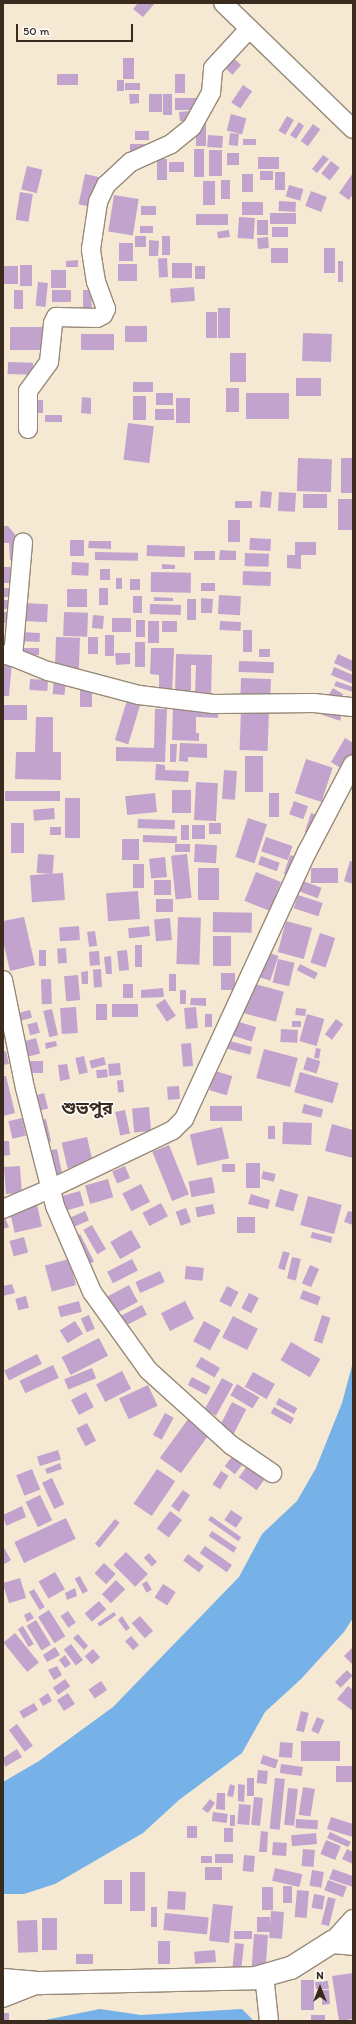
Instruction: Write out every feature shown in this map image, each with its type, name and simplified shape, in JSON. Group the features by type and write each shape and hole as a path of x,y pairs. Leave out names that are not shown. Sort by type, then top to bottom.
{"main road":[{"path":"3,1980 41,1983 255,1978 291,1968 342,1943"}],"street":[{"path":"223,3 353,129"},
{"path":"28,428 28,391 49,362 53,323 56,317 63,315 97,318 103,315 106,309 96,282 91,249 98,202 106,185 131,162 171,144 192,127 211,93 213,68 249,29"},
{"path":"23,542 8,656 48,672 139,695 213,704 314,703 353,707"},
{"path":"3,1209 52,1188 172,1130 184,1119 307,852 353,764"},
{"path":"3,980 25,1088 63,1228 92,1292 127,1344 148,1370 231,1445 272,1473"},
{"path":"342,1943 353,1919"},
{"path":"264,1975 269,2021"},
{"path":"3,1998 41,1983"}],"water":[{"path":"353,1362 353,1618 344,1632 301,1679 265,1712 242,1753 179,1800 143,1833 55,1884 24,1894 3,1894 3,1782 39,1761 113,1707 239,1577 262,1534 297,1501 316,1468 342,1403"},
{"path":"100,2009 141,2015 242,2009 254,2021 40,2021"}],"building":[{"path":"138,3 155,3 143,17 133,9"},
{"path":"230,55 241,65 232,75 221,65"},
{"path":"123,58 134,58 134,79 123,79"},
{"path":"57,74 78,74 78,85 57,85"},
{"path":"175,74 185,74 185,93 175,93"},
{"path":"117,80 124,80 124,91 117,91"},
{"path":"125,83 140,83 140,90 125,90"},
{"path":"243,85 252,91 240,109 231,102"},
{"path":"129,94 139,94 139,103 130,104"},
{"path":"149,94 162,94 162,112 149,112"},
{"path":"163,94 172,94 172,115 163,115"},
{"path":"175,98 197,98 197,110 175,110"},
{"path":"190,111 190,121 180,121 179,112"},
{"path":"231,114 246,118 242,135 227,130"},
{"path":"287,116 294,120 285,135 278,131"},
{"path":"299,122 304,126 296,139 290,135"},
{"path":"196,123 206,123 206,146 196,146"},
{"path":"313,124 320,129 308,146 301,141"},
{"path":"135,131 149,131 149,140 135,140"},
{"path":"230,133 239,134 238,146 229,145"},
{"path":"208,135 223,136 222,148 207,147"},
{"path":"243,139 256,139 256,145 243,145"},
{"path":"130,144 145,144 144,152 130,151"},
{"path":"194,149 204,149 204,177 194,177"},
{"path":"209,150 222,150 222,176 209,176"},
{"path":"227,153 239,153 239,165 227,165"},
{"path":"323,155 329,159 317,173 312,169"},
{"path":"258,157 279,157 279,169 258,169"},
{"path":"157,159 167,159 167,180 157,180"},
{"path":"331,161 340,168 330,180 321,174"},
{"path":"169,162 184,162 184,172 169,172"},
{"path":"27,166 43,170 37,193 21,189"},
{"path":"260,171 273,171 273,180 260,180"},
{"path":"275,172 285,172 285,190 275,190"},
{"path":"353,173 353,194 349,200 339,193"},
{"path":"85,174 99,177 92,207 79,204"},
{"path":"242,174 253,174 253,192 242,192"},
{"path":"221,180 230,180 230,199 221,199"},
{"path":"203,181 215,181 215,205 203,205"},
{"path":"289,185 303,189 300,201 286,197"},
{"path":"311,191 327,197 321,212 305,206"},
{"path":"20,192 33,194 28,222 16,220"},
{"path":"114,195 139,199 133,235 108,232"},
{"path":"279,201 296,202 295,212 278,211"},
{"path":"242,202 263,202 263,215 242,215"},
{"path":"141,206 156,206 156,215 141,215"},
{"path":"270,213 296,213 296,224 270,224"},
{"path":"196,214 228,214 228,225 196,225"},
{"path":"239,217 255,218 253,239 238,238"},
{"path":"257,220 268,220 268,235 257,235"},
{"path":"140,226 153,226 153,233 140,233"},
{"path":"272,227 288,227 288,237 272,237"},
{"path":"229,230 230,237 218,239 217,232"},
{"path":"135,236 146,236 146,247 135,247"},
{"path":"162,236 170,236 170,255 162,255"},
{"path":"268,237 269,248 258,249 257,238"},
{"path":"149,240 159,241 158,256 149,256"},
{"path":"119,243 133,243 133,261 119,261"},
{"path":"271,248 288,248 288,263 271,263"},
{"path":"324,248 335,248 335,273 324,273"},
{"path":"158,258 167,258 168,277 159,277"},
{"path":"78,260 78,267 66,267 66,261"},
{"path":"338,261 343,261 343,282 338,282"},
{"path":"172,263 192,263 192,278 172,278"},
{"path":"118,264 137,264 137,281 118,281"},
{"path":"20,265 32,265 32,286 20,286"},
{"path":"3,266 18,266 18,284 3,284"},
{"path":"195,266 205,266 205,279 195,279"},
{"path":"51,270 66,270 66,288 51,288"},
{"path":"38,282 48,283 45,307 35,306"},
{"path":"194,287 195,301 171,303 170,289"},
{"path":"14,290 23,290 23,309 14,309"},
{"path":"52,290 71,290 71,302 52,302"},
{"path":"83,290 91,290 92,313 83,314"},
{"path":"218,308 230,308 230,338 218,338"},
{"path":"206,312 217,312 217,338 206,338"},
{"path":"125,326 147,326 147,342 125,342"},
{"path":"10,327 47,327 47,350 10,350"},
{"path":"303,333 332,334 331,362 302,361"},
{"path":"81,334 114,334 114,350 81,350"},
{"path":"230,353 246,353 246,382 230,382"},
{"path":"8,362 33,363 33,375 8,374"},
{"path":"296,378 321,378 321,396 296,396"},
{"path":"133,382 153,382 153,392 133,392"},
{"path":"226,388 239,388 239,412 226,412"},
{"path":"156,393 173,393 173,405 156,405"},
{"path":"246,393 289,393 289,419 246,419"},
{"path":"133,396 146,396 146,420 133,420"},
{"path":"82,397 91,398 91,414 81,413"},
{"path":"176,398 190,398 190,423 176,423"},
{"path":"36,400 43,400 43,413 36,413"},
{"path":"155,409 174,409 174,420 155,420"},
{"path":"45,415 62,415 62,422 45,422"},
{"path":"128,423 154,426 149,463 123,460"},
{"path":"298,458 332,459 331,492 297,491"},
{"path":"341,458 353,458 353,493 341,493"},
{"path":"261,491 272,492 271,508 260,507"},
{"path":"279,492 296,493 295,512 278,511"},
{"path":"303,494 327,494 327,508 303,508"},
{"path":"338,499 353,499 353,530 338,530"},
{"path":"235,501 252,501 252,508 235,508"},
{"path":"228,520 240,520 240,542 228,542"},
{"path":"3,526 8,526 18,538 18,560 10,560 9,543 3,543"},
{"path":"250,538 271,539 270,551 249,550"},
{"path":"70,540 84,540 84,556 70,556"},
{"path":"89,541 111,541 111,549 88,548"},
{"path":"295,542 316,542 316,555 301,555 301,569 287,568 287,555 295,555"},
{"path":"147,545 185,546 185,557 147,556"},
{"path":"220,550 236,551 236,560 219,560"},
{"path":"194,551 215,551 215,560 194,560"},
{"path":"95,552 138,553 138,561 95,560"},
{"path":"245,553 269,554 269,567 245,566"},
{"path":"72,562 89,563 88,576 71,575"},
{"path":"162,564 175,565 175,569 162,569"},
{"path":"3,567 10,567 10,583 3,583"},
{"path":"100,569 110,569 110,580 100,580"},
{"path":"243,571 271,572 270,586 243,585"},
{"path":"151,572 191,573 191,593 151,592"},
{"path":"116,578 122,578 122,589 116,589"},
{"path":"130,579 140,579 140,590 130,590"},
{"path":"201,583 215,583 215,591 201,591"},
{"path":"3,588 15,588 15,597 3,597"},
{"path":"99,588 108,588 108,605 99,605"},
{"path":"67,589 87,589 87,607 67,607"},
{"path":"219,595 241,596 240,615 218,614"},
{"path":"133,596 142,596 142,613 133,613"},
{"path":"154,597 173,598 173,601 154,601"},
{"path":"201,598 213,599 212,613 201,613"},
{"path":"187,599 196,599 196,620 187,620"},
{"path":"3,600 16,600 16,609 3,609"},
{"path":"26,603 48,604 47,622 25,621"},
{"path":"150,604 181,605 181,615 150,614"},
{"path":"3,612 14,612 14,623 3,623"},
{"path":"64,612 88,613 87,637 63,636"},
{"path":"93,615 104,616 103,629 92,628"},
{"path":"112,618 131,618 131,632 112,632"},
{"path":"136,620 145,620 145,637 136,637"},
{"path":"148,621 159,621 159,643 148,643"},
{"path":"162,621 177,621 177,632 162,632"},
{"path":"220,621 241,622 241,631 220,630"},
{"path":"243,630 252,630 252,652 243,652"},
{"path":"21,632 40,633 40,642 21,641"},
{"path":"105,635 114,635 114,656 105,656"},
{"path":"56,637 80,638 79,670 55,669"},
{"path":"88,637 98,637 98,654 88,654"},
{"path":"135,642 145,642 145,667 135,667"},
{"path":"23,648 39,648 39,655 23,655"},
{"path":"151,648 174,648 172,695 159,694 159,675 150,674"},
{"path":"259,649 270,649 270,657 259,657"},
{"path":"115,653 130,653 130,664 116,665"},
{"path":"176,654 212,655 211,696 195,696 196,665 191,665 191,694 175,693"},
{"path":"338,654 353,661 353,672 334,663"},
{"path":"3,661 12,662 9,696 3,696"},
{"path":"239,661 274,662 274,673 239,672"},
{"path":"334,667 353,675 353,684 331,675"},
{"path":"54,678 66,679 65,695 53,694"},
{"path":"241,678 271,679 270,699 240,698"},
{"path":"30,679 48,680 47,691 29,690"},
{"path":"336,681 353,687 353,692 334,686"},
{"path":"80,683 92,683 92,707 80,707"},
{"path":"333,688 343,694 338,703 328,697"},
{"path":"128,697 141,701 128,744 115,740"},
{"path":"3,705 27,705 27,720 3,720"},
{"path":"324,705 343,711 340,721 321,715"},
{"path":"173,707 219,708 218,718 196,717 196,733 199,733 199,741 172,740"},
{"path":"155,709 167,709 165,762 116,761 116,747 154,748"},
{"path":"241,709 269,710 268,751 240,750"},
{"path":"36,717 53,717 53,752 61,752 61,780 15,779 16,752 35,752"},
{"path":"345,738 353,743 353,761 347,772 331,762"},
{"path":"180,743 207,744 207,758 188,757 188,762 179,761"},
{"path":"170,744 177,744 176,762 170,762"},
{"path":"245,756 263,756 263,792 245,792"},
{"path":"306,759 333,768 322,802 295,793"},
{"path":"156,764 165,765 165,770 189,771 188,782 155,780"},
{"path":"224,770 237,771 235,800 222,799"},
{"path":"196,782 218,783 216,821 194,820"},
{"path":"172,790 191,790 191,813 172,813"},
{"path":"5,791 60,791 60,801 5,801"},
{"path":"155,793 157,812 127,815 125,796"},
{"path":"269,793 279,793 279,817 269,817"},
{"path":"65,798 80,798 80,838 65,838"},
{"path":"294,801 308,806 303,819 289,814"},
{"path":"54,808 55,819 34,821 33,810"},
{"path":"311,813 320,816 313,835 305,832"},
{"path":"248,818 267,824 254,863 235,857"},
{"path":"138,819 175,820 175,829 138,828"},
{"path":"11,823 24,823 24,853 11,853"},
{"path":"209,823 221,823 221,834 209,834"},
{"path":"181,825 189,825 189,840 181,840"},
{"path":"192,825 205,825 205,839 192,839"},
{"path":"50,827 61,827 61,835 50,835"},
{"path":"143,835 177,836 177,843 143,842"},
{"path":"266,837 292,846 288,860 261,851"},
{"path":"122,839 139,839 139,860 122,860"},
{"path":"175,844 190,844 190,852 175,852"},
{"path":"195,844 217,845 216,863 194,862"},
{"path":"38,854 54,855 53,874 37,873"},
{"path":"187,854 192,898 176,899 171,856"},
{"path":"290,855 299,858 292,877 284,874"},
{"path":"261,856 280,863 277,871 258,864"},
{"path":"165,857 167,877 151,879 149,859"},
{"path":"350,861 353,862 353,884 344,881"},
{"path":"133,864 144,864 144,888 133,888"},
{"path":"198,868 219,868 219,900 198,900"},
{"path":"311,868 338,868 338,883 311,883"},
{"path":"256,872 281,882 269,911 244,901"},
{"path":"63,873 65,900 32,902 30,875"},
{"path":"154,880 171,880 171,895 154,895"},
{"path":"300,880 322,888 318,898 296,890"},
{"path":"138,891 140,919 108,921 106,893"},
{"path":"298,895 323,903 318,916 294,908"},
{"path":"156,899 173,899 173,912 156,912"},
{"path":"213,912 252,913 252,933 213,932"},
{"path":"24,917 35,965 10,971 3,941 3,921"},
{"path":"178,917 201,918 199,965 176,964"},
{"path":"170,918 172,940 156,941 154,919"},
{"path":"286,921 312,928 304,959 278,952"},
{"path":"79,926 80,940 60,941 59,927"},
{"path":"149,926 150,936 129,938 128,928"},
{"path":"95,931 97,946 89,947 87,932"},
{"path":"320,933 335,938 326,967 310,962"},
{"path":"213,936 231,936 231,966 213,966"},
{"path":"135,945 142,945 142,967 135,967"},
{"path":"66,948 67,963 58,964 57,949"},
{"path":"39,950 46,950 46,966 39,966"},
{"path":"127,950 129,970 119,971 117,951"},
{"path":"99,951 100,965 90,966 89,952"},
{"path":"266,952 278,956 270,981 258,977"},
{"path":"111,956 112,974 106,974 104,957"},
{"path":"278,959 295,963 289,986 273,982"},
{"path":"300,964 318,973 315,979 297,970"},
{"path":"93,969 101,969 102,987 94,987"},
{"path":"88,971 88,984 82,984 81,972"},
{"path":"221,973 235,973 235,990 221,990"},
{"path":"169,974 176,974 176,991 169,991"},
{"path":"78,975 80,1000 66,1001 64,976"},
{"path":"41,979 51,979 52,1004 42,1004"},
{"path":"251,983 284,992 276,1022 243,1013"},
{"path":"123,984 133,984 133,998 123,998"},
{"path":"163,988 164,997 141,998 141,990"},
{"path":"180,990 186,990 186,1004 180,1004"},
{"path":"191,998 206,998 206,1006 190,1005"},
{"path":"165,999 176,1016 167,1022 156,1005"},
{"path":"96,1004 107,1004 107,1020 96,1020"},
{"path":"112,1004 138,1004 138,1017 112,1017"},
{"path":"76,1007 78,1033 62,1034 60,1008"},
{"path":"196,1007 198,1028 186,1029 184,1008"},
{"path":"296,1008 306,1009 305,1016 295,1015"},
{"path":"52,1009 58,1035 49,1037 43,1011"},
{"path":"30,1010 32,1018 19,1021 17,1013"},
{"path":"205,1014 212,1014 212,1027 205,1027"},
{"path":"307,1014 324,1019 317,1046 299,1041"},
{"path":"336,1019 343,1024 332,1040 325,1034"},
{"path":"236,1021 256,1027 252,1041 232,1035"},
{"path":"292,1021 301,1021 301,1027 292,1027"},
{"path":"37,1022 40,1033 30,1035 27,1025"},
{"path":"281,1029 298,1030 297,1043 280,1042"},
{"path":"36,1038 40,1053 26,1057 22,1042"},
{"path":"226,1040 252,1047 250,1055 224,1048"},
{"path":"56,1041 57,1046 46,1049 45,1043"},
{"path":"191,1043 193,1066 183,1067 181,1044"},
{"path":"316,1048 321,1049 319,1059 314,1058"},
{"path":"264,1049 298,1058 290,1087 256,1078"},
{"path":"6,1051 9,1064 3,1065 3,1052"},
{"path":"84,1056 88,1073 79,1075 75,1058"},
{"path":"104,1057 106,1065 91,1068 89,1061"},
{"path":"307,1057 320,1061 317,1074 303,1069"},
{"path":"29,1061 43,1061 43,1073 29,1073"},
{"path":"120,1063 121,1075 109,1076 108,1064"},
{"path":"67,1064 70,1079 60,1081 58,1065"},
{"path":"107,1069 108,1077 97,1078 96,1070"},
{"path":"215,1071 232,1076 227,1095 209,1090"},
{"path":"300,1072 338,1083 333,1103 294,1092"},
{"path":"3,1076 6,1076 15,1113 3,1116"},
{"path":"123,1080 124,1092 118,1092 117,1081"},
{"path":"179,1086 180,1099 168,1100 167,1087"},
{"path":"44,1093 48,1108 33,1113 29,1097"},
{"path":"304,1104 323,1109 321,1118 302,1113"},
{"path":"210,1106 242,1106 242,1121 210,1121"},
{"path":"149,1107 151,1131 134,1132 132,1108"},
{"path":"125,1110 130,1133 120,1136 115,1112"},
{"path":"22,1118 26,1136 12,1139 8,1121"},
{"path":"46,1119 51,1141 40,1144 35,1121"},
{"path":"283,1122 312,1123 311,1145 282,1144"},
{"path":"332,1124 353,1130 353,1158 325,1151"},
{"path":"268,1126 275,1126 275,1139 268,1139"},
{"path":"222,1127 229,1158 197,1166 190,1134"},
{"path":"87,1137 93,1162 68,1168 62,1143"},
{"path":"3,1141 9,1141 10,1155 3,1156"},
{"path":"169,1145 189,1194 172,1201 152,1152"},
{"path":"57,1149 62,1173 50,1176 45,1151"},
{"path":"246,1163 260,1163 260,1188 246,1188"},
{"path":"222,1164 235,1164 235,1172 222,1172"},
{"path":"20,1166 22,1193 6,1194 4,1167"},
{"path":"125,1166 130,1178 117,1183 112,1171"},
{"path":"263,1171 276,1174 274,1182 261,1179"},
{"path":"212,1177 215,1193 191,1197 188,1182"},
{"path":"108,1179 113,1197 90,1204 85,1186"},
{"path":"141,1184 150,1202 131,1211 122,1194"},
{"path":"280,1189 298,1194 293,1212 275,1206"},
{"path":"80,1191 84,1205 61,1212 57,1198"},
{"path":"251,1194 270,1200 268,1209 248,1204"},
{"path":"308,1196 342,1205 334,1234 300,1225"},
{"path":"161,1203 168,1216 150,1226 142,1213"},
{"path":"213,1204 215,1214 197,1217 195,1207"},
{"path":"37,1205 42,1226 15,1233 10,1211"},
{"path":"186,1208 191,1222 181,1226 176,1212"},
{"path":"85,1211 89,1220 67,1230 63,1221"},
{"path":"348,1211 353,1212 353,1225 344,1222"},
{"path":"3,1213 9,1227 3,1229"},
{"path":"237,1217 255,1217 255,1233 237,1233"},
{"path":"92,1225 106,1249 97,1254 83,1230"},
{"path":"131,1230 141,1247 120,1259 110,1242"},
{"path":"312,1232 332,1237 331,1243 311,1238"},
{"path":"80,1234 94,1262 84,1267 70,1239"},
{"path":"24,1237 28,1252 14,1256 10,1241"},
{"path":"283,1251 290,1253 285,1270 278,1268"},
{"path":"292,1257 301,1259 296,1280 287,1278"},
{"path":"69,1259 76,1285 52,1292 45,1265"},
{"path":"132,1259 138,1271 113,1283 107,1272"},
{"path":"310,1265 319,1269 311,1287 302,1283"},
{"path":"186,1266 204,1268 203,1281 185,1279"},
{"path":"160,1271 165,1282 140,1293 135,1282"},
{"path":"12,1284 15,1293 3,1296 3,1286"},
{"path":"129,1285 138,1302 110,1317 101,1300"},
{"path":"227,1286 239,1292 231,1307 219,1301"},
{"path":"303,1290 321,1297 318,1305 300,1298"},
{"path":"249,1293 259,1298 251,1313 241,1308"},
{"path":"26,1296 29,1308 18,1310 15,1299"},
{"path":"79,1301 82,1312 61,1317 58,1307"},
{"path":"185,1301 194,1319 170,1331 161,1313"},
{"path":"142,1305 147,1315 118,1329 113,1320"},
{"path":"89,1315 95,1329 87,1332 81,1319"},
{"path":"322,1315 331,1318 322,1343 314,1341"},
{"path":"233,1316 258,1329 247,1350 222,1337"},
{"path":"75,1321 83,1334 68,1343 60,1331"},
{"path":"204,1321 221,1330 210,1350 193,1341"},
{"path":"99,1338 108,1356 71,1375 62,1357"},
{"path":"291,1342 320,1359 310,1377 281,1360"},
{"path":"37,1354 42,1364 9,1381 4,1371"},
{"path":"201,1357 220,1368 215,1378 195,1367"},
{"path":"53,1365 59,1378 25,1393 19,1381"},
{"path":"92,1368 96,1378 68,1389 64,1379"},
{"path":"122,1371 131,1389 105,1402 96,1384"},
{"path":"253,1372 275,1384 267,1399 245,1387"},
{"path":"192,1377 211,1387 206,1395 188,1385"},
{"path":"222,1378 233,1384 216,1416 205,1409"},
{"path":"237,1384 259,1397 253,1409 230,1395"},
{"path":"148,1385 158,1406 129,1419 119,1399"},
{"path":"86,1392 94,1407 79,1415 71,1400"},
{"path":"279,1398 297,1408 294,1414 276,1404"},
{"path":"232,1402 246,1409 234,1434 219,1427"},
{"path":"274,1407 294,1418 291,1424 271,1413"},
{"path":"165,1413 174,1418 162,1440 153,1435"},
{"path":"191,1415 212,1430 181,1473 160,1458"},
{"path":"87,1423 96,1441 85,1446 76,1428"},
{"path":"58,1450 61,1460 40,1466 37,1456"},
{"path":"236,1452 246,1460 235,1474 225,1466"},
{"path":"60,1463 62,1469 47,1474 45,1469"},
{"path":"247,1466 265,1479 257,1490 239,1477"},
{"path":"32,1469 40,1489 24,1496 16,1475"},
{"path":"157,1469 175,1481 152,1516 134,1504"},
{"path":"221,1471 229,1476 220,1489 213,1485"},
{"path":"52,1478 64,1504 54,1509 42,1483"},
{"path":"183,1490 190,1495 179,1512 171,1506"},
{"path":"40,1495 52,1520 38,1527 26,1502"},
{"path":"22,1506 26,1517 6,1526 3,1515"},
{"path":"231,1510 243,1518 236,1528 224,1520"},
{"path":"170,1511 182,1520 169,1538 157,1529"},
{"path":"211,1516 241,1537 238,1541 208,1520"},
{"path":"66,1518 76,1539 24,1563 14,1542"},
{"path":"115,1519 120,1523 100,1548 95,1544"},
{"path":"212,1531 237,1548 234,1553 209,1536"},
{"path":"3,1546 11,1560 5,1564 3,1561"},
{"path":"205,1546 232,1565 227,1572 200,1553"},
{"path":"126,1552 148,1574 135,1587 113,1565"},
{"path":"149,1553 157,1562 152,1567 144,1558"},
{"path":"188,1554 204,1566 199,1572 183,1560"},
{"path":"104,1563 116,1574 106,1584 94,1573"},
{"path":"55,1572 65,1589 49,1599 39,1582"},
{"path":"80,1576 88,1591 83,1594 75,1579"},
{"path":"20,1578 26,1598 9,1603 3,1583"},
{"path":"116,1580 125,1589 111,1603 102,1594"},
{"path":"147,1581 152,1590 147,1593 142,1584"},
{"path":"163,1584 176,1592 167,1606 155,1598"},
{"path":"75,1588 77,1596 67,1600 65,1593"},
{"path":"34,1589 45,1607 40,1610 29,1592"},
{"path":"99,1601 106,1609 92,1622 85,1613"},
{"path":"49,1610 65,1636 54,1643 38,1617"},
{"path":"68,1611 76,1623 68,1628 61,1616"},
{"path":"30,1612 34,1618 27,1622 24,1615"},
{"path":"114,1612 116,1615 100,1627 97,1623"},
{"path":"122,1616 130,1628 126,1631 118,1620"},
{"path":"140,1616 153,1631 145,1638 132,1623"},
{"path":"36,1620 51,1645 42,1651 27,1626"},
{"path":"23,1626 34,1644 29,1647 18,1629"},
{"path":"15,1633 39,1663 27,1672 3,1642"},
{"path":"78,1634 88,1646 84,1650 73,1638"},
{"path":"131,1636 139,1645 133,1650 125,1641"},
{"path":"71,1644 83,1660 76,1665 64,1649"},
{"path":"55,1647 60,1655 47,1662 43,1655"},
{"path":"353,1647 353,1665 344,1656"},
{"path":"93,1649 100,1657 92,1665 85,1656"},
{"path":"65,1655 71,1664 65,1668 59,1660"},
{"path":"57,1666 62,1675 54,1680 48,1670"},
{"path":"347,1670 353,1676 341,1688 335,1682"},
{"path":"65,1679 70,1686 58,1695 53,1688"},
{"path":"101,1681 107,1690 95,1699 89,1689"},
{"path":"348,1686 353,1690 353,1711 337,1699"},
{"path":"48,1693 52,1701 43,1706 39,1699"},
{"path":"68,1693 75,1704 64,1711 57,1700"},
{"path":"34,1703 38,1710 23,1718 19,1712"},
{"path":"301,1711 309,1713 304,1732 296,1730"},
{"path":"317,1717 324,1720 319,1734 311,1731"},
{"path":"17,1724 33,1746 25,1752 9,1730"},
{"path":"301,1741 340,1741 340,1761 301,1761"},
{"path":"280,1742 293,1743 292,1758 279,1757"},
{"path":"17,1749 22,1757 5,1767 3,1758"},
{"path":"263,1755 278,1760 275,1769 260,1764"},
{"path":"281,1764 303,1767 302,1776 280,1773"},
{"path":"336,1766 352,1766 352,1782 336,1782"},
{"path":"258,1770 268,1771 267,1784 257,1783"},
{"path":"247,1778 254,1778 254,1796 247,1796"},
{"path":"275,1778 285,1779 280,1830 270,1829"},
{"path":"230,1784 235,1786 233,1797 227,1796"},
{"path":"238,1784 245,1785 244,1802 238,1801"},
{"path":"303,1787 315,1789 310,1817 299,1815"},
{"path":"288,1788 298,1789 294,1826 284,1825"},
{"path":"217,1793 225,1793 225,1810 216,1809"},
{"path":"254,1797 263,1798 260,1826 251,1825"},
{"path":"210,1799 215,1803 208,1813 202,1809"},
{"path":"239,1804 251,1805 249,1825 237,1824"},
{"path":"213,1812 228,1814 227,1823 212,1821"},
{"path":"230,1815 235,1815 235,1826 230,1826"},
{"path":"331,1817 353,1824 353,1837 327,1829"},
{"path":"296,1819 318,1820 317,1829 296,1828"},
{"path":"187,1826 197,1826 197,1838 187,1838"},
{"path":"224,1828 233,1828 233,1842 224,1842"},
{"path":"261,1831 268,1832 267,1852 259,1852"},
{"path":"330,1832 351,1842 348,1847 327,1838"},
{"path":"316,1833 317,1844 292,1846 291,1835"},
{"path":"326,1840 341,1846 335,1860 320,1854"},
{"path":"273,1842 287,1843 286,1856 272,1855"},
{"path":"303,1849 315,1850 313,1867 302,1866"},
{"path":"347,1849 353,1852 353,1864 342,1859"},
{"path":"215,1854 233,1854 233,1863 215,1863"},
{"path":"244,1855 255,1856 254,1872 243,1871"},
{"path":"201,1856 212,1856 212,1863 201,1863"},
{"path":"205,1867 222,1867 222,1880 205,1880"},
{"path":"275,1868 302,1874 299,1887 272,1881"},
{"path":"333,1869 353,1876 353,1887 329,1879"},
{"path":"312,1870 324,1872 321,1888 309,1886"},
{"path":"130,1872 145,1872 145,1911 130,1911"},
{"path":"104,1880 122,1880 122,1904 104,1904"},
{"path":"328,1880 347,1887 343,1897 324,1890"},
{"path":"283,1886 292,1886 292,1903 283,1903"},
{"path":"262,1887 273,1887 273,1910 262,1910"},
{"path":"297,1890 309,1891 307,1918 295,1917"},
{"path":"168,1891 186,1892 185,1910 167,1909"},
{"path":"314,1894 325,1896 322,1910 312,1908"},
{"path":"328,1897 336,1899 329,1926 321,1924"},
{"path":"213,1904 233,1906 229,1943 209,1941"},
{"path":"151,1907 157,1907 157,1927 151,1927"},
{"path":"271,1911 284,1912 282,1939 269,1938"},
{"path":"165,1913 209,1918 207,1935 163,1930"},
{"path":"257,1917 270,1917 270,1932 257,1932"},
{"path":"42,1918 57,1918 57,1950 42,1950"},
{"path":"37,1920 38,1952 18,1953 17,1921"},
{"path":"234,1931 252,1931 252,1939 234,1939"},
{"path":"254,1934 268,1935 266,1969 252,1968"},
{"path":"158,1941 170,1941 170,1964 158,1964"},
{"path":"235,1943 244,1944 241,1971 232,1970"},
{"path":"215,1950 216,1962 195,1964 194,1952"},
{"path":"76,1954 93,1954 93,1964 76,1964"},
{"path":"353,1973 353,2019 339,2021 332,1976"},
{"path":"301,1980 314,1980 314,2010 301,2010"},
{"path":"328,1981 329,1989 316,1989 315,1982"},
{"path":"322,1990 329,1990 330,2004 322,2005"},
{"path":"3,2013 9,2013 9,2021 3,2021"},
{"path":"311,2015 325,2015 325,2021 311,2021"}],"district":[{"name":"শুভপুর","path":"87,1108"}]}
